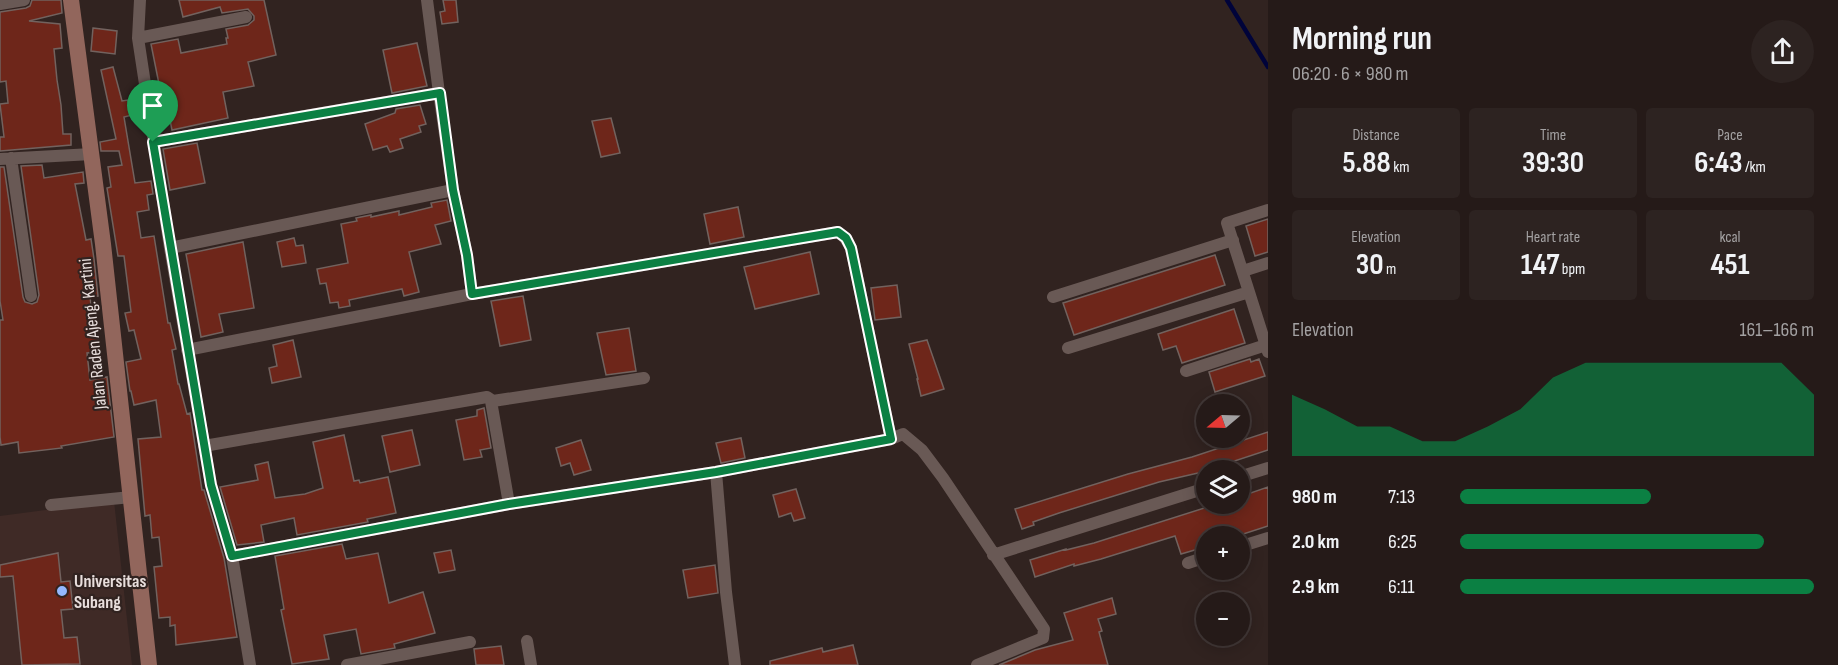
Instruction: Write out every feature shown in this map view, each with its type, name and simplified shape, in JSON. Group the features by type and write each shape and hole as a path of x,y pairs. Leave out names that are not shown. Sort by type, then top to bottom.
{"main road":[{"name":"Jalan Raden Ajeng. Kartini","path":"71,0 92,154 149,665"}],"street":[{"path":"0,4 24,0"},
{"path":"140,0 138,39 170,249 211,485 232,556 250,665"},
{"path":"427,0 453,190 467,255 472,294"},
{"path":"138,39 246,17"},
{"path":"153,142 440,93"},
{"path":"31,296 6,159 92,154"},
{"path":"170,249 453,190"},
{"path":"1186,370 1267,349 1264,326 1249,291 1227,223 1268,210"},
{"path":"187,350 472,294 838,232 846,238 851,248 891,439"},
{"path":"1053,297 1233,240"},
{"path":"1243,271 1268,263"},
{"path":"1068,348 1249,291"},
{"path":"204,446 484,397 493,401 644,378"},
{"path":"493,401 490,401 509,504"},
{"path":"232,556 509,504 716,472 891,439 903,434 922,450 944,478 1044,629 1043,638 977,665"},
{"path":"1250,474 1268,468"},
{"path":"716,472 726,592 735,665"},
{"path":"993,555 1196,491"},
{"path":"51,505 131,497"},
{"path":"1250,543 1268,537"},
{"path":"1188,563 1196,560"},
{"path":"527,641 531,665"},
{"path":"347,665 470,642"}],"shaded area":[{"name":"Universitas Subang","path":"114,501 132,665 0,665 0,516"}],"building":[{"path":"32,0 61,0 62,13 29,21 60,24 62,48 54,49 63,134 71,134 71,145 0,151 0,137 4,137 0,104 8,103 6,81 0,82 0,12 26,8 30,6"},
{"path":"179,0 264,0 276,55 248,62 254,86 223,92 228,118 172,130 169,115 160,117 154,90 160,89 151,44 178,39 181,53 227,44 226,29 248,25 254,20 254,16 248,9 222,13 220,7 183,17"},
{"path":"443,0 456,0 458,22 442,24 440,12 445,11"},
{"path":"93,28 117,31 115,54 91,51"},
{"path":"417,43 427,86 392,93 383,50"},
{"path":"113,67 122,101 128,100 132,115 124,117 135,183 151,181 153,194 147,195 149,210 137,212 141,238 154,236 168,323 170,323 176,349 172,350 178,384 187,414 190,413 202,490 204,490 224,558 237,637 176,645 175,625 170,626 170,617 159,618 154,567 162,566 159,537 152,538 150,515 145,516 138,439 161,437 156,400 134,405 130,391 126,362 141,359 134,330 129,331 125,313 131,312 124,256 118,256 107,188 111,187 108,167 122,165 119,151 101,151 100,142 116,139 101,70"},
{"path":"420,105 426,124 419,126 421,132 400,139 403,148 390,152 387,146 373,150 365,124 395,113 396,109"},
{"path":"611,118 620,153 601,157 592,121"},
{"path":"197,143 205,183 170,190 163,149"},
{"path":"42,165 44,178 83,172 84,183 75,184 86,240 91,239 94,259 98,296 90,297 95,338 98,338 100,352 87,353 90,380 107,377 114,437 61,446 62,448 19,453 18,442 1,445 0,437 0,320 3,320 0,301 0,167 4,167 23,297 25,302 32,304 37,302 39,295 21,166"},
{"path":"447,200 451,221 435,225 441,244 409,252 419,292 404,296 402,289 349,300 350,306 339,308 338,302 330,303 326,283 320,284 317,269 348,263 341,224 371,215 371,217 399,211 399,215 432,207 431,203"},
{"path":"738,207 744,237 710,244 704,214"},
{"path":"1268,219 1268,252 1255,256 1246,226"},
{"path":"294,238 296,246 303,245 306,263 282,267 277,242"},
{"path":"243,242 254,308 219,314 223,332 201,337 186,254"},
{"path":"810,252 819,294 755,309 744,267"},
{"path":"1215,255 1225,285 1074,335 1063,303"},
{"path":"897,285 901,317 875,320 871,288"},
{"path":"523,296 531,340 500,346 491,301"},
{"path":"1234,309 1245,343 1182,363 1176,346 1163,350 1158,334"},
{"path":"629,328 636,371 606,375 597,333"},
{"path":"293,340 301,377 272,383 269,368 277,366 273,345"},
{"path":"927,340 944,389 921,396 909,344"},
{"path":"1250,359 1251,362 1259,359 1265,376 1215,392 1209,372"},
{"path":"484,408 491,448 480,450 482,457 464,460 456,420 477,416 477,410"},
{"path":"412,430 420,465 390,472 382,436"},
{"path":"1268,432 1268,450 1238,460 1196,460 1196,473 1159,482 1059,513 1033,522 1034,525 1022,529 1015,509 1219,448 1250,448 1250,438"},
{"path":"344,435 354,481 359,480 360,483 388,477 396,513 367,519 368,522 297,535 294,518 261,525 264,542 237,545 220,487 258,480 255,465 268,462 275,498 305,494 323,488 313,442"},
{"path":"741,438 745,458 721,463 716,443"},
{"path":"581,440 591,470 574,475 570,463 561,466 556,448"},
{"path":"1268,487 1268,526 1250,532 1250,526 1196,526 1196,550 1181,554 1175,536 1035,577 1030,560 1094,543 1196,511 1196,514 1250,514 1250,493"},
{"path":"796,489 805,518 794,521 791,513 779,517 773,495"},
{"path":"342,544 346,559 378,553 389,603 423,592 435,633 394,644 395,648 361,654 356,629 324,635 329,659 292,664 281,610 284,609 275,556"},
{"path":"451,550 455,570 439,573 434,553"},
{"path":"58,553 61,582 70,581 73,609 61,610 64,638 77,637 80,664 22,665 13,576 0,577 0,565"},
{"path":"715,565 718,593 688,598 683,570"},
{"path":"1112,598 1116,614 1098,619 1108,665 999,665 1035,650 1073,640 1064,613"},
{"path":"853,645 858,665 770,665 770,661 822,648 823,652"},
{"path":"501,646 504,665 476,665 474,649"}],"waterway":[{"path":"1227,0 1268,67"}],"place":[{"name":"Universitas Subang","path":"62,591"}],"route":[{"path":"440,93 453,190 467,255 472,294 838,232 846,238 851,248 891,439 716,472 509,504 232,556 211,485 153,142 440,93"}]}
